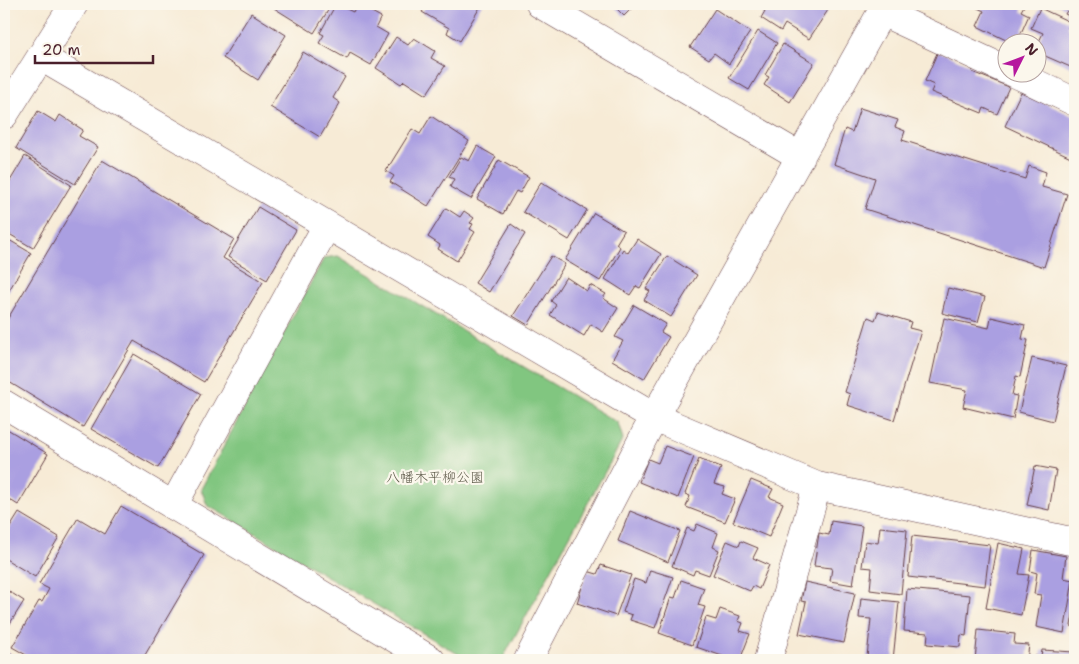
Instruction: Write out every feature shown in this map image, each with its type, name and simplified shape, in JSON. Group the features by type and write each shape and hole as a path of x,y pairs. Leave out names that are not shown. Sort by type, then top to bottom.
{"street":[{"path":"4,115 74,4"},
{"path":"540,4 801,157"},
{"path":"528,660 654,416 884,8 996,65"},
{"path":"41,57 654,416 817,486 1075,542"},
{"path":"1033,82 1075,102"},
{"path":"173,506 327,225"},
{"path":"4,404 431,660"},
{"path":"768,660 817,486"}],"green space":[{"name":"八幡木平柳公園","path":"338,256 618,423 623,439 502,660 468,660 207,505 201,489 324,258"}],"building":[{"path":"277,4 332,4 314,33 274,8"},
{"path":"336,4 353,12 357,4 381,17 376,27 388,34 371,65 350,53 347,59 319,43 324,35 320,33"},
{"path":"427,4 482,4 460,41 447,33 449,28 422,12"},
{"path":"612,4 636,4 624,16"},
{"path":"754,4 832,4 809,39 785,24 781,31 761,18 765,11"},
{"path":"969,4 1025,4 1021,11 1029,15 1021,32 996,32 996,35 977,26 984,11"},
{"path":"1056,4 1075,4 1075,19 1065,14 1068,9"},
{"path":"1040,8 1070,22 1068,28 1075,31 1075,69 1046,56 1046,32 1031,28"},
{"path":"715,9 750,32 729,64 714,53 709,59 690,47"},
{"path":"251,13 286,35 258,80 223,58"},
{"path":"758,31 777,43 749,90 729,78"},
{"path":"396,37 408,45 414,38 435,51 431,58 445,66 426,95 404,81 401,84 376,68"},
{"path":"783,44 814,63 790,102 764,85 769,77 765,75"},
{"path":"938,51 974,67 972,72 1009,87 997,114 984,108 982,113 931,92 934,85 925,81"},
{"path":"303,52 345,77 333,98 340,103 320,137 270,107"},
{"path":"1021,92 1075,117 1075,159 1005,126"},
{"path":"860,108 898,120 895,127 905,131 902,140 1025,179 1029,166 1046,172 1042,187 1067,194 1044,267 865,209 875,178 834,164 845,129 852,132"},
{"path":"38,111 56,122 60,115 83,130 79,136 98,147 75,184 16,148"},
{"path":"431,116 469,141 428,206 390,182 394,176 386,171 412,129 420,134"},
{"path":"477,146 496,157 471,199 450,187 454,179 449,177 461,157 469,161"},
{"path":"25,156 71,185 33,248 4,231 4,191"},
{"path":"102,160 234,239 223,258 263,282 204,382 134,341 83,427 4,379 4,325"},
{"path":"499,160 529,177 520,193 516,191 503,214 477,199"},
{"path":"541,182 587,210 569,240 523,212"},
{"path":"258,207 296,230 267,280 228,257"},
{"path":"446,208 460,217 464,211 474,218 470,223 473,224 470,229 475,232 457,261 438,249 440,245 428,237"},
{"path":"594,213 624,231 616,244 620,247 600,281 565,260"},
{"path":"511,224 525,234 489,292 475,283"},
{"path":"4,237 31,253 4,299"},
{"path":"637,239 661,254 640,288 636,286 630,295 605,279 623,249 628,253"},
{"path":"551,256 565,264 528,325 513,316"},
{"path":"667,256 697,275 671,317 644,300 650,291 646,289"},
{"path":"566,277 587,291 590,285 606,294 603,298 618,308 603,332 591,324 584,336 550,315 556,305 551,301"},
{"path":"948,288 985,297 978,322 942,313"},
{"path":"634,305 666,324 661,332 669,337 644,379 612,360 623,341 615,337"},
{"path":"878,312 911,322 909,328 921,331 894,420 847,405 850,394 845,392 868,317 875,320"},
{"path":"991,317 1025,325 1022,339 1028,340 1020,377 1016,376 1012,395 1017,396 1013,419 963,407 967,390 930,383 944,318 989,328"},
{"path":"134,354 201,394 158,468 91,429"},
{"path":"1032,358 1066,366 1053,421 1019,412"},
{"path":"4,427 48,454 18,505 4,496"},
{"path":"665,446 694,457 678,498 639,482 648,459 658,463"},
{"path":"699,459 721,468 714,484 725,487 722,494 735,499 725,522 686,507 690,496 685,494"},
{"path":"1035,466 1056,470 1049,510 1027,505"},
{"path":"751,480 773,489 769,497 783,503 769,537 733,522"},
{"path":"121,506 204,555 142,660 35,660 12,647 39,601 42,602 49,589 39,584 78,518 105,534"},
{"path":"630,511 680,531 668,562 618,541"},
{"path":"4,512 8,515 4,523"},
{"path":"19,513 59,537 35,577 4,558 4,537"},
{"path":"831,521 862,526 853,585 830,581 832,568 814,566 819,533 829,535"},
{"path":"697,524 718,533 713,547 719,550 709,575 695,570 693,575 672,566 687,528 694,531"},
{"path":"880,527 907,530 901,594 870,590 872,568 862,567 865,541 878,543"},
{"path":"912,536 990,545 985,586 908,577"},
{"path":"727,541 739,546 741,541 758,548 753,558 769,565 759,589 753,586 750,591 713,575"},
{"path":"998,543 1024,549 1019,574 1029,575 1021,615 986,608"},
{"path":"1033,550 1066,556 1063,578 1073,580 1064,633 1036,627 1041,595 1034,594 1037,573 1030,571"},
{"path":"601,565 631,575 616,616 577,603 587,571 597,574"},
{"path":"650,570 673,577 655,628 630,620 632,615 623,612 634,579 646,583"},
{"path":"681,580 704,588 698,605 705,607 692,645 659,633 671,597 675,598"},
{"path":"805,582 855,593 844,643 799,634 806,602 801,601"},
{"path":"4,588 24,601 4,633"},
{"path":"907,589 970,595 966,636 961,635 960,647 927,644 928,633 904,631"},
{"path":"861,598 899,602 893,660 867,657 871,619 859,618"},
{"path":"1075,608 1075,627 1071,626"},
{"path":"720,609 740,616 738,621 743,623 740,631 750,634 740,660 734,660 696,647 706,617 716,620"},
{"path":"978,630 1015,634 1014,644 1029,645 1027,660 975,660"},
{"path":"4,650 19,659 19,660 4,660"},
{"path":"1042,650 1074,652 1074,660 1034,660 1035,656 1041,657"}]}
